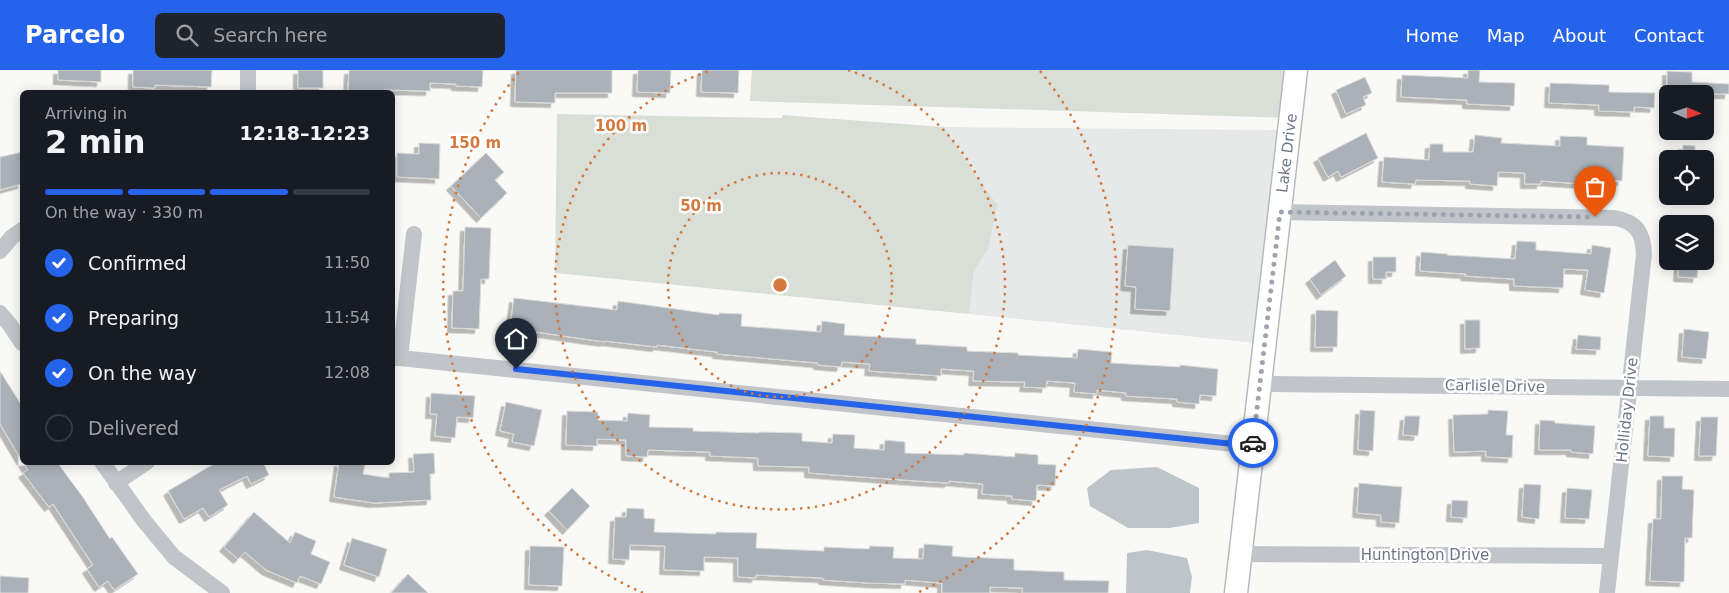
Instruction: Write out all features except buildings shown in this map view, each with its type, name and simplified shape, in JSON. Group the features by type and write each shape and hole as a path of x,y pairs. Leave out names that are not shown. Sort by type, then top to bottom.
{"street":[{"path":"248,70 248,90"},
{"name":"Lake Drive","path":"1236,593 1296,70"},
{"name":"Holliday Drive","path":"1280,212 1615,218 1626,220 1637,228 1643,240 1644,254 1607,593"},
{"path":"0,251 12,237 20,231"},
{"path":"414,234 396,358 1253,446"},
{"path":"0,313 20,340"},
{"name":"Carlisle Drive","path":"1261,384 1729,389"},
{"path":"104,465 145,522 174,557 222,593"},
{"path":"116,483 143,465"},
{"name":"Huntington Drive","path":"1241,554 1610,556"}],"shaded area":[{"path":"752,70 1296,70 1291,118 750,101"},
{"path":"557,114 782,118 782,115 944,127 980,182 998,205 988,249 974,271 969,314 555,273"},
{"path":"944,127 1280,130 1257,343 969,314 974,271 988,249 998,205 980,182"},
{"path":"1157,467 1199,488 1199,523 1170,528 1128,528 1090,506 1087,488 1111,470"},
{"path":"1147,550 1187,558 1192,577 1190,593 1126,593 1127,553"}],"way so far":[{"path":"1253,443 1280,212 1595,217"}],"route":[{"path":"516,369 1253,446 1253,443"}]}
